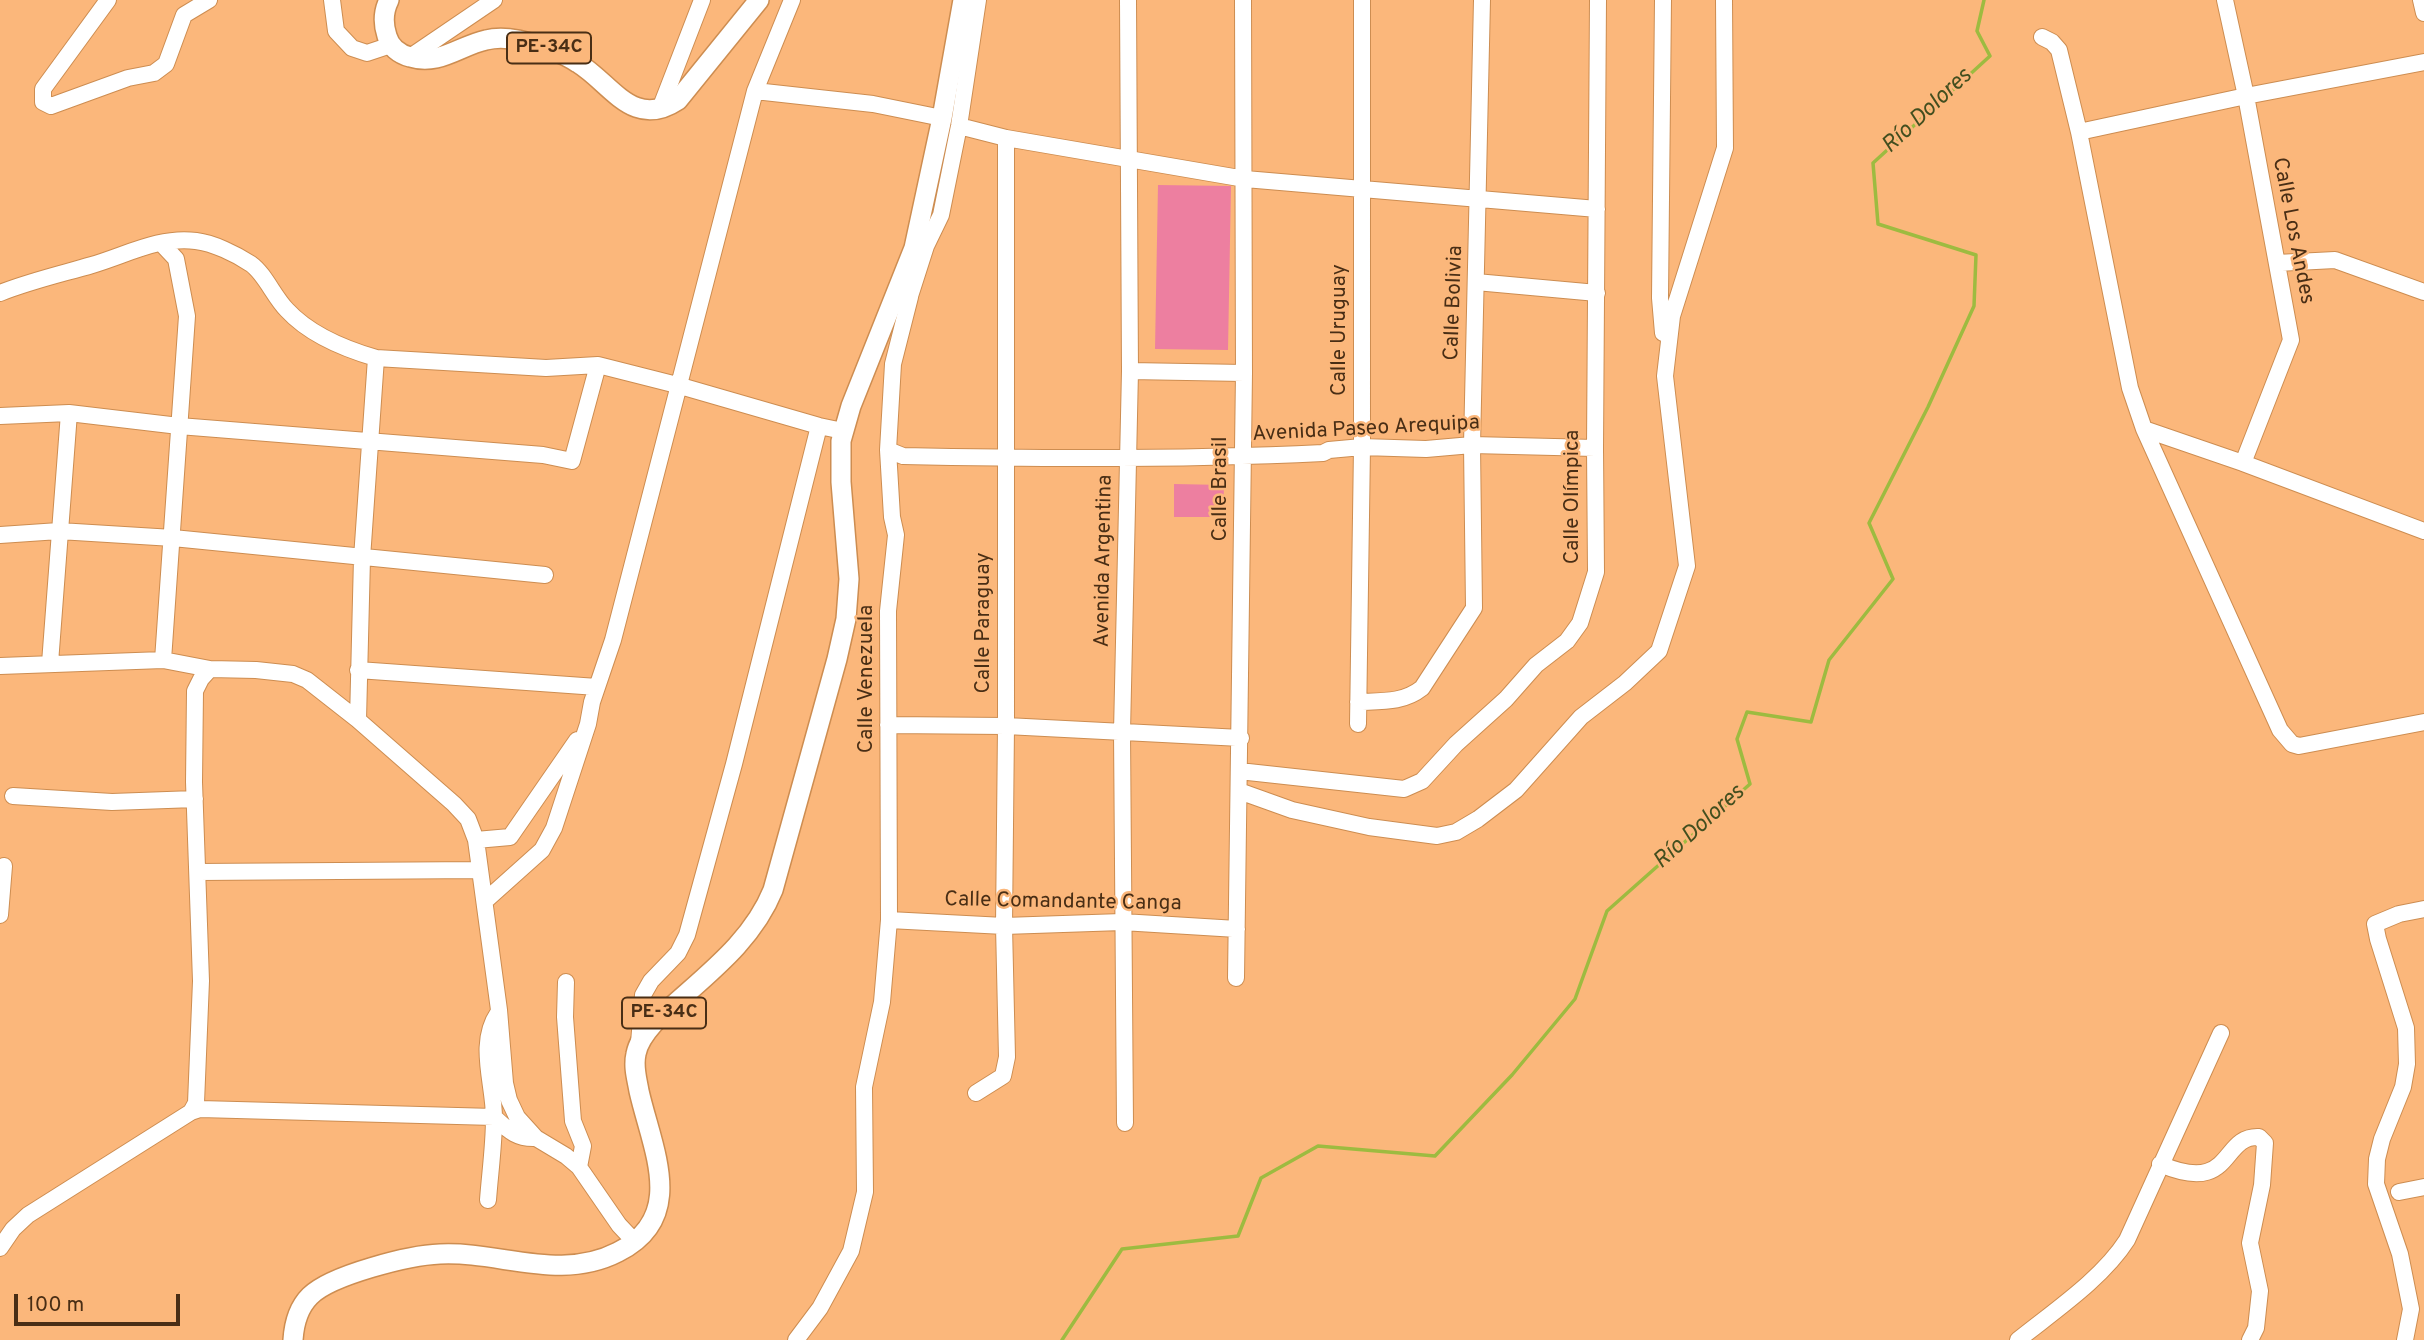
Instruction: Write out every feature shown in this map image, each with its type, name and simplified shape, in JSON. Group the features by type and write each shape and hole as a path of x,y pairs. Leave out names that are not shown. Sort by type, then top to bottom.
{"main road":[{"path":"389,0 384,25 391,46 410,57"},
{"path":"660,109 668,107 689,89 760,0"},
{"name":"PE-34C","path":"293,1340 294,1325 301,1308 319,1289 342,1278 389,1264 440,1254 563,1266 598,1260 635,1242 653,1221 661,1195 659,1173 635,1071 635,1058 639,1043 654,1023 745,938 765,909 773,890 846,619 849,579 841,482 840,451 843,430 905,274 950,122 963,0"},
{"name":"PE-34C","path":"410,57 433,60 487,39 516,40 568,57 633,107 660,109"}],"street":[{"path":"108,0 43,89 43,103 51,106 128,78 154,73 166,64 184,15 209,0"},
{"path":"332,0 336,31 352,48 367,53 391,46"},
{"path":"410,57 494,0"},
{"path":"660,109 702,0"},
{"path":"485,901 542,850 554,828 629,583 677,385 755,91 792,0"},
{"path":"910,297 926,246 942,215 950,122 978,0"},
{"name":"Avenida Argentina","path":"1125,1123 1122,732 1130,371 1128,0"},
{"name":"Calle Brasil","path":"1237,978 1244,373 1243,0"},
{"name":"Calle Uruguay","path":"1358,724 1362,447 1362,0"},
{"name":"Calle Bolivia","path":"1359,702 1399,700 1422,688 1474,608 1472,445 1482,0"},
{"name":"Calle Olímpica","path":"1239,771 1404,789 1422,781 1456,744 1506,699 1536,665 1567,641 1580,623 1596,572 1598,0"},
{"path":"1239,791 1292,810 1369,827 1437,835 1456,832 1516,790 1581,717 1625,683 1659,651 1687,566 1665,376 1660,298 1663,0"},
{"path":"1665,376 1672,316 1725,148 1724,0"},
{"name":"Calle Los Andes","path":"2225,0 2246,96 2291,340 2243,463"},
{"path":"2421,0 2424,13"},
{"path":"2042,37 2052,42 2059,51 2079,132 2130,388 2144,429 2280,730 2292,744 2298,746 2424,722"},
{"path":"2079,132 2424,62"},
{"path":"755,91 873,104 1006,138 1245,179 1597,209"},
{"name":"Calle Paraguay","path":"976,1093 1003,1076 1006,1069 1006,138"},
{"path":"0,293 161,243 197,241 226,251 253,265 288,312 337,344 376,358 547,368 598,365 819,426 843,430"},
{"path":"161,243 176,259 187,316 163,660"},
{"path":"2277,263 2335,260 2424,292"},
{"name":"Calle Venezuela","path":"796,1340 820,1308 851,1251 864,1192 864,1087 882,1002 889,920 888,611 896,535 892,517 888,450 894,364 910,297 905,274"},
{"path":"1476,282 1597,293"},
{"path":"358,720 362,558 376,358"},
{"path":"0,416 69,414 179,426 543,455 572,461 598,365"},
{"path":"1130,371 1244,373"},
{"path":"50,663 69,414"},
{"path":"639,1043 643,995 651,981 678,953 687,935 734,764 819,426"},
{"path":"2144,429 2424,531"},
{"name":"Avenida Paseo Arequipa","path":"888,450 903,456 1005,458 1243,457 1323,453 1362,447 1426,449 1472,445 1595,448"},
{"path":"0,535 59,531 173,538 545,575"},
{"path":"0,666 163,660 210,669 293,674 307,680 358,720 454,804 468,819 476,841 509,1100 517,1117 536,1138 579,1167 619,1225 635,1242"},
{"path":"191,1112 198,1090 201,981 195,799 195,691 210,669"},
{"path":"358,670 597,687"},
{"path":"476,841 510,838 588,724"},
{"path":"888,725 1006,726 1241,737"},
{"path":"13,796 112,802 195,799"},
{"path":"0,915 4,866"},
{"path":"198,872 480,870"},
{"path":"2405,1340 2411,1309 2400,1254 2376,1184 2377,1159 2382,1139 2403,1087 2407,1063 2406,1028 2375,924 2399,914 2424,909"},
{"name":"Calle Comandante Canga","path":"889,920 1004,926 1122,922 1237,929"},
{"path":"566,982 565,1017 573,1121 583,1146 579,1167"},
{"path":"488,1200 494,1117 488,1051 491,1024 499,1010"},
{"path":"2018,1340 2096,1275 2127,1240 2221,1033"},
{"path":"0,1248 6,1224 28,1215 191,1112 201,1109 494,1117 522,1139 536,1138"},
{"path":"2160,1164 2179,1172 2205,1174 2214,1170 2244,1140 2252,1136 2263,1139 2266,1150 2262,1185 2250,1243 2260,1292 2256,1328 2250,1340"},
{"path":"2399,1192 2424,1187"}],"shaded area":[{"path":"1158,185 1231,186 1228,350 1155,349"},
{"path":"1174,484 1224,485 1223,517 1174,517"}],"waterway":[{"name":"Río Dolores","path":"1062,1340 1122,1249 1238,1236 1261,1178 1318,1146 1435,1156 1512,1075 1575,999 1607,911 1750,784 1737,739 1747,712 1811,722 1829,660 1893,579 1869,523 1928,407 1974,306 1976,255 1878,224 1873,163 1990,56 1977,31 1984,0"}]}
